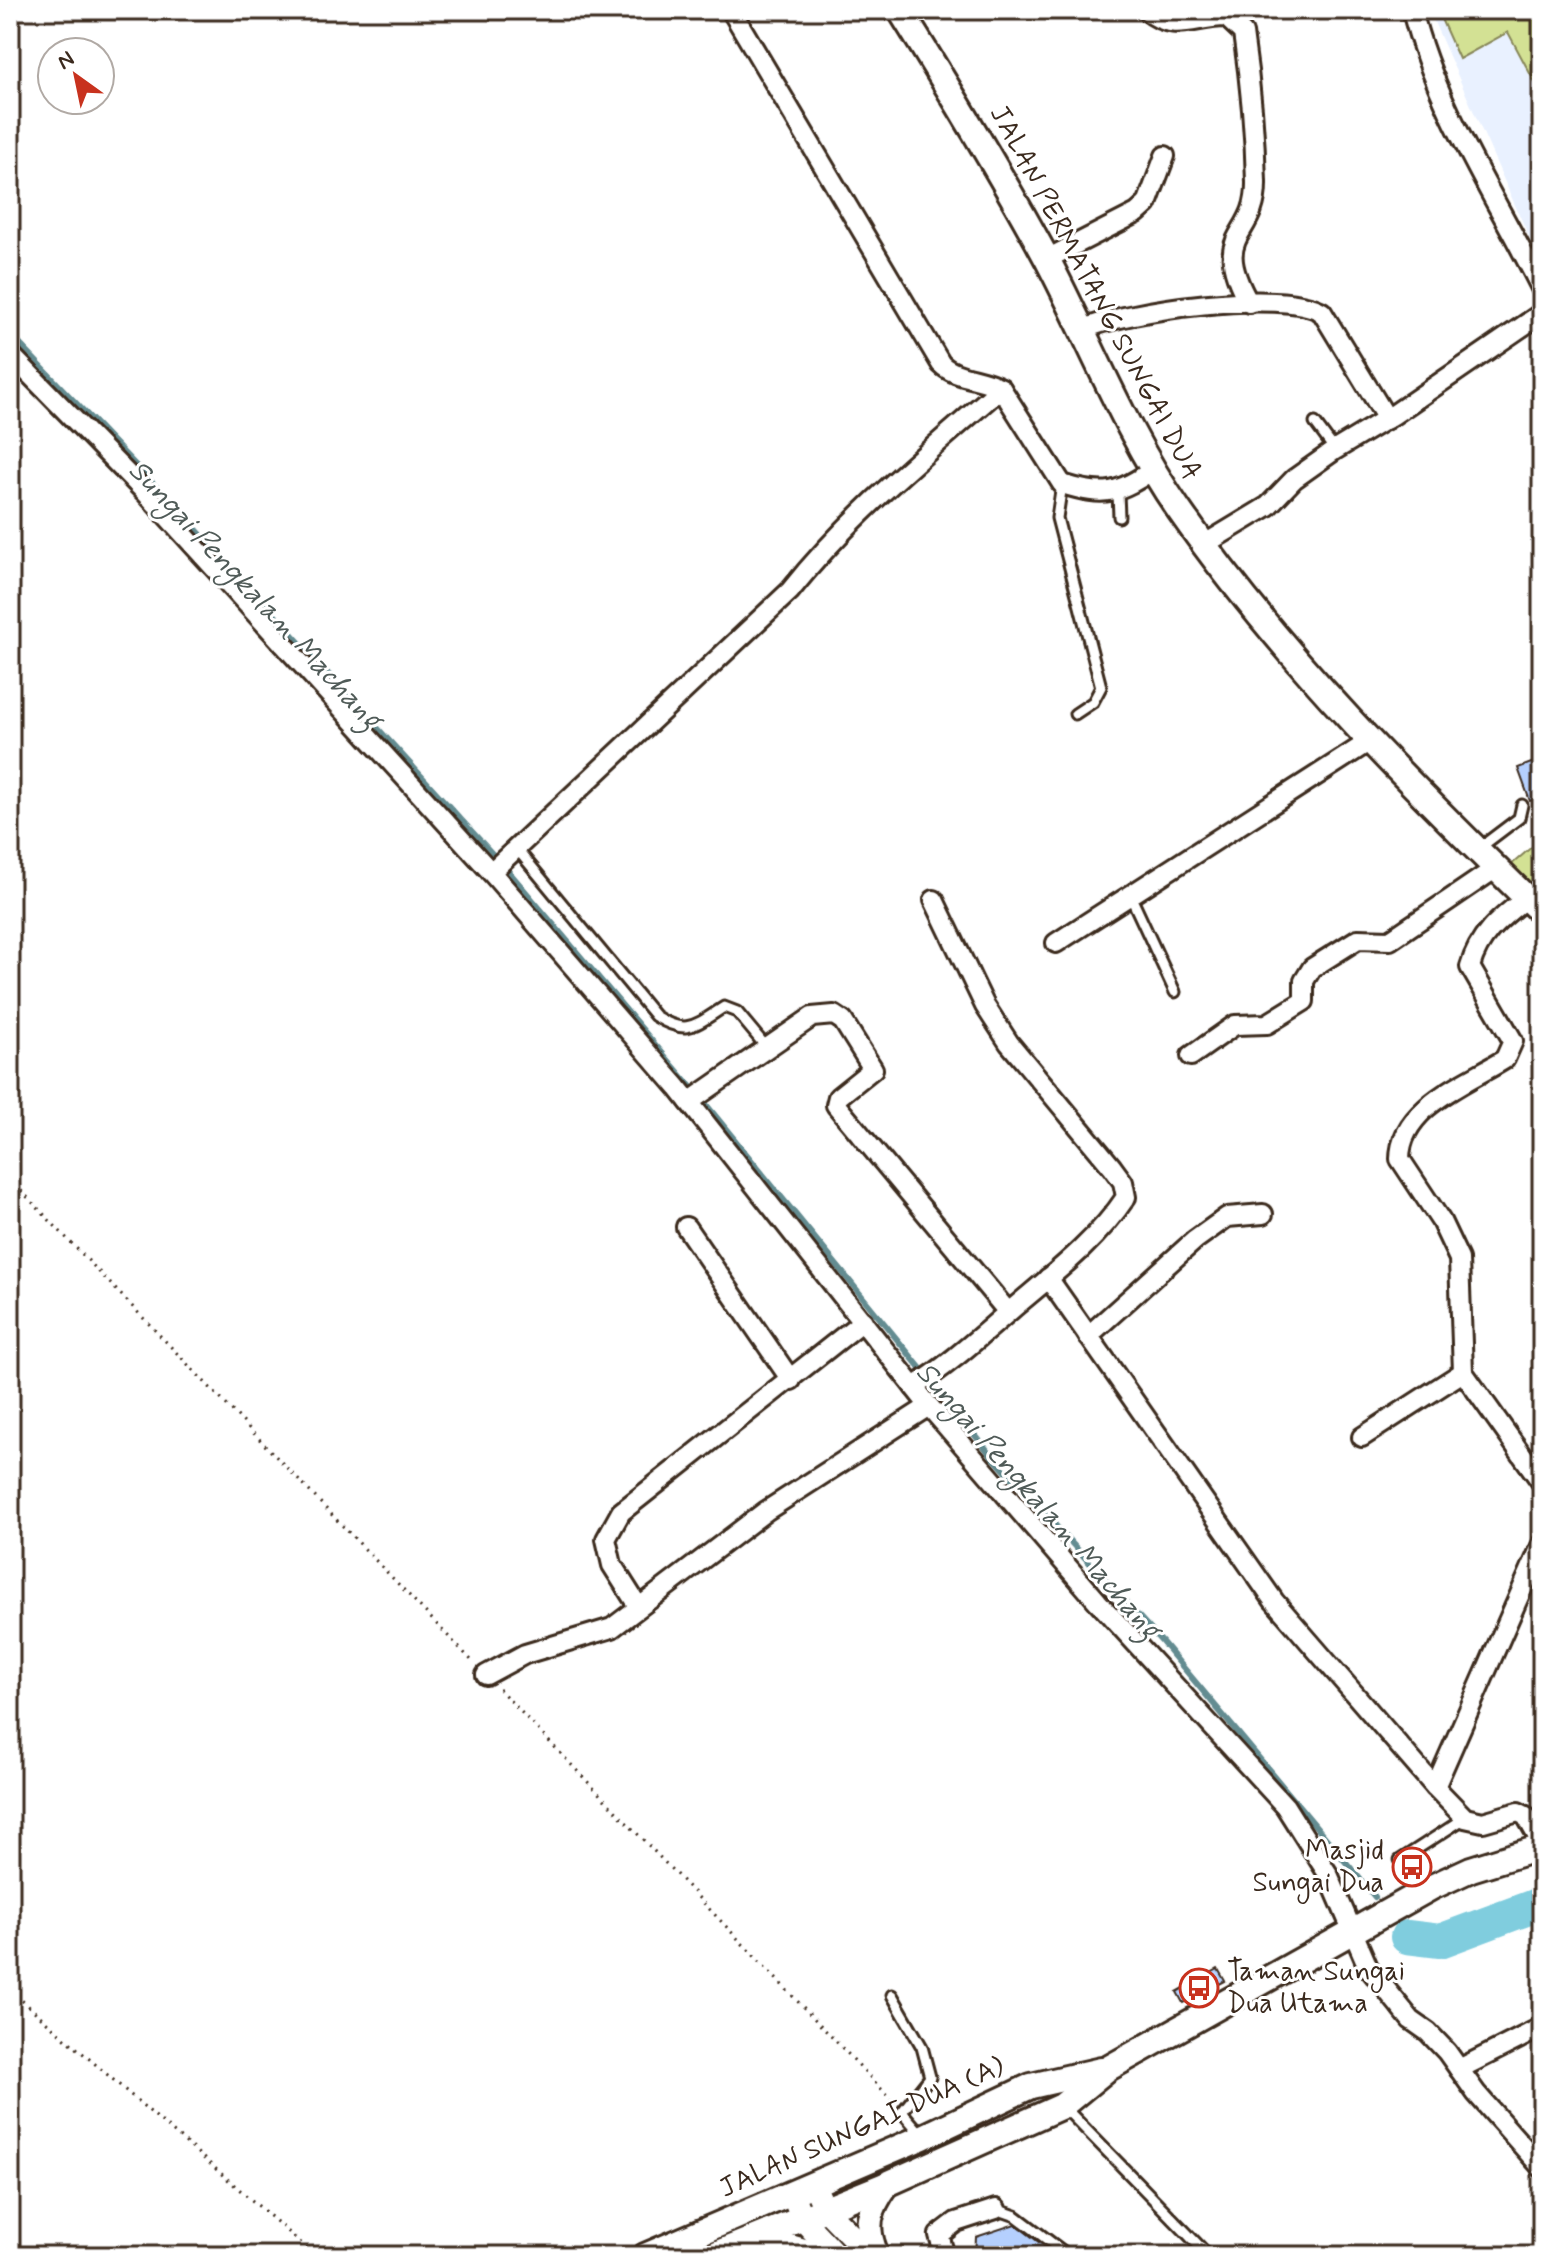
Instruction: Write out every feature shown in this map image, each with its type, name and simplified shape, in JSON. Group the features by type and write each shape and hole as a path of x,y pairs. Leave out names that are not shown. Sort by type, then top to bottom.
{"main road":[{"name":"JALAN PERMATANG SUNGAI DUA","path":"900,10 970,122 1047,259 1117,405 1205,544 1271,632 1370,741 1534,905"},
{"name":"JALAN SUNGAI DUA (A)","path":"717,2253 803,2220 1062,2106 1107,2069 1352,1932 1471,1869 1542,1845"},
{"name":"JALAN SUNGAI DUA (A)","path":"645,2256 923,2137 1031,2086 1107,2069"},
{"path":"874,2256 868,2215 887,2184"},
{"path":"717,2253 790,2247 822,2256"}],"street":[{"path":"731,10 941,364 950,373 990,382 1001,388 1062,484 1088,492 1118,493 1155,469"},
{"path":"1146,10 1173,25 1226,17 1243,33 1256,184 1252,211 1232,244 1231,264 1249,303"},
{"path":"1412,10 1426,54 1456,124 1542,290"},
{"path":"1047,259 1137,213 1147,204 1165,156"},
{"path":"1082,330 1104,320 1155,310 1249,303 1299,304 1322,312 1387,419"},
{"path":"1205,544 1268,506 1294,479 1335,450 1387,419 1542,313"},
{"path":"10,354 145,492 491,872 689,1102 917,1386 929,1406 1098,1602 1285,1806 1328,1874 1368,1967 1411,2020 1428,2032 1542,2168"},
{"path":"491,872 790,591 827,545 862,510 1001,388"},
{"path":"1056,943 1370,741"},
{"path":"1191,1056 1235,1025 1267,1024 1306,1004 1304,981 1312,968 1358,939 1390,940 1496,868"},
{"path":"917,1386 952,1362 1048,1278 1114,1215 1126,1197 1123,1182 1009,1043 985,1006 934,900"},
{"path":"1534,905 1485,934 1470,967 1510,1033 1511,1050 1505,1059 1420,1113 1404,1134 1400,1159 1441,1221 1459,1259 1463,1372 1542,1483"},
{"path":"689,1102 812,1017 834,1015 843,1021 873,1069 838,1097 836,1105 1008,1312"},
{"path":"1088,1336 1195,1240 1227,1217 1263,1214"},
{"path":"686,1227 791,1380"},
{"path":"1048,1278 1274,1601 1435,1787 1465,1818 1483,1822 1518,1812 1526,1816 1542,1845"},
{"path":"638,1606 612,1565 606,1539 621,1512 863,1321"},
{"path":"1362,1437 1463,1372"},
{"path":"486,1675 525,1654 603,1632 766,1511 929,1406"},
{"path":"1435,1787 1536,1572 1542,1544"},
{"path":"1459,2069 1542,2027"},
{"path":"803,2189 874,2256"},
{"path":"803,2189 803,2220 837,2256"},
{"path":"945,2256 939,2235 956,2222 996,2209"}],"lane":[{"path":"1315,423 1335,450"},
{"path":"1062,484 1057,518 1101,687 1093,702 1075,714"},
{"path":"1118,493 1119,517"},
{"path":"1477,849 1519,818 1522,805"},
{"path":"517,849 655,1016 675,1029 691,1027 724,1007 737,1012 767,1048"},
{"path":"1130,895 1175,992"},
{"path":"1400,1860 1465,1818"},
{"path":"892,1995 922,2047 930,2077 902,2112 923,2137"},
{"path":"1062,2106 1207,2254"},
{"path":"996,2209 1016,2216 1069,2256"}],"path":[{"path":"10,1179 902,2112"},
{"path":"10,1990 316,2256"}],"shaded area":[{"path":"1430,10 1542,10 1542,266 1430,13"}],"green space":[{"path":"1437,10 1542,10 1542,96 1508,32 1459,59"},
{"path":"1542,838 1542,895 1511,865"}],"building":[{"path":"1542,759 1542,797 1530,801 1518,768"},
{"path":"1218,1969 1225,1981 1183,2003 1177,1992"},
{"path":"1015,2224 1057,2256 975,2256 976,2237"}],"waterway":[{"name":"Sungai Pengkalan Machang","path":"10,334 185,517 496,858"},
{"name":"Sungai Pengkalan Machang","path":"509,872 691,1087"},
{"name":"Sungai Pengkalan Machang","path":"704,1102 992,1456 1162,1642 1375,1897"},
{"name":"Sungai Pengkalan Machang","path":"1407,1937 1440,1941 1542,1903"}],"place":[{"name":"Masjid Sungai Dua","path":"1412,1867"},
{"name":"Taman Sungai Dua Utama","path":"1199,1988"}]}
